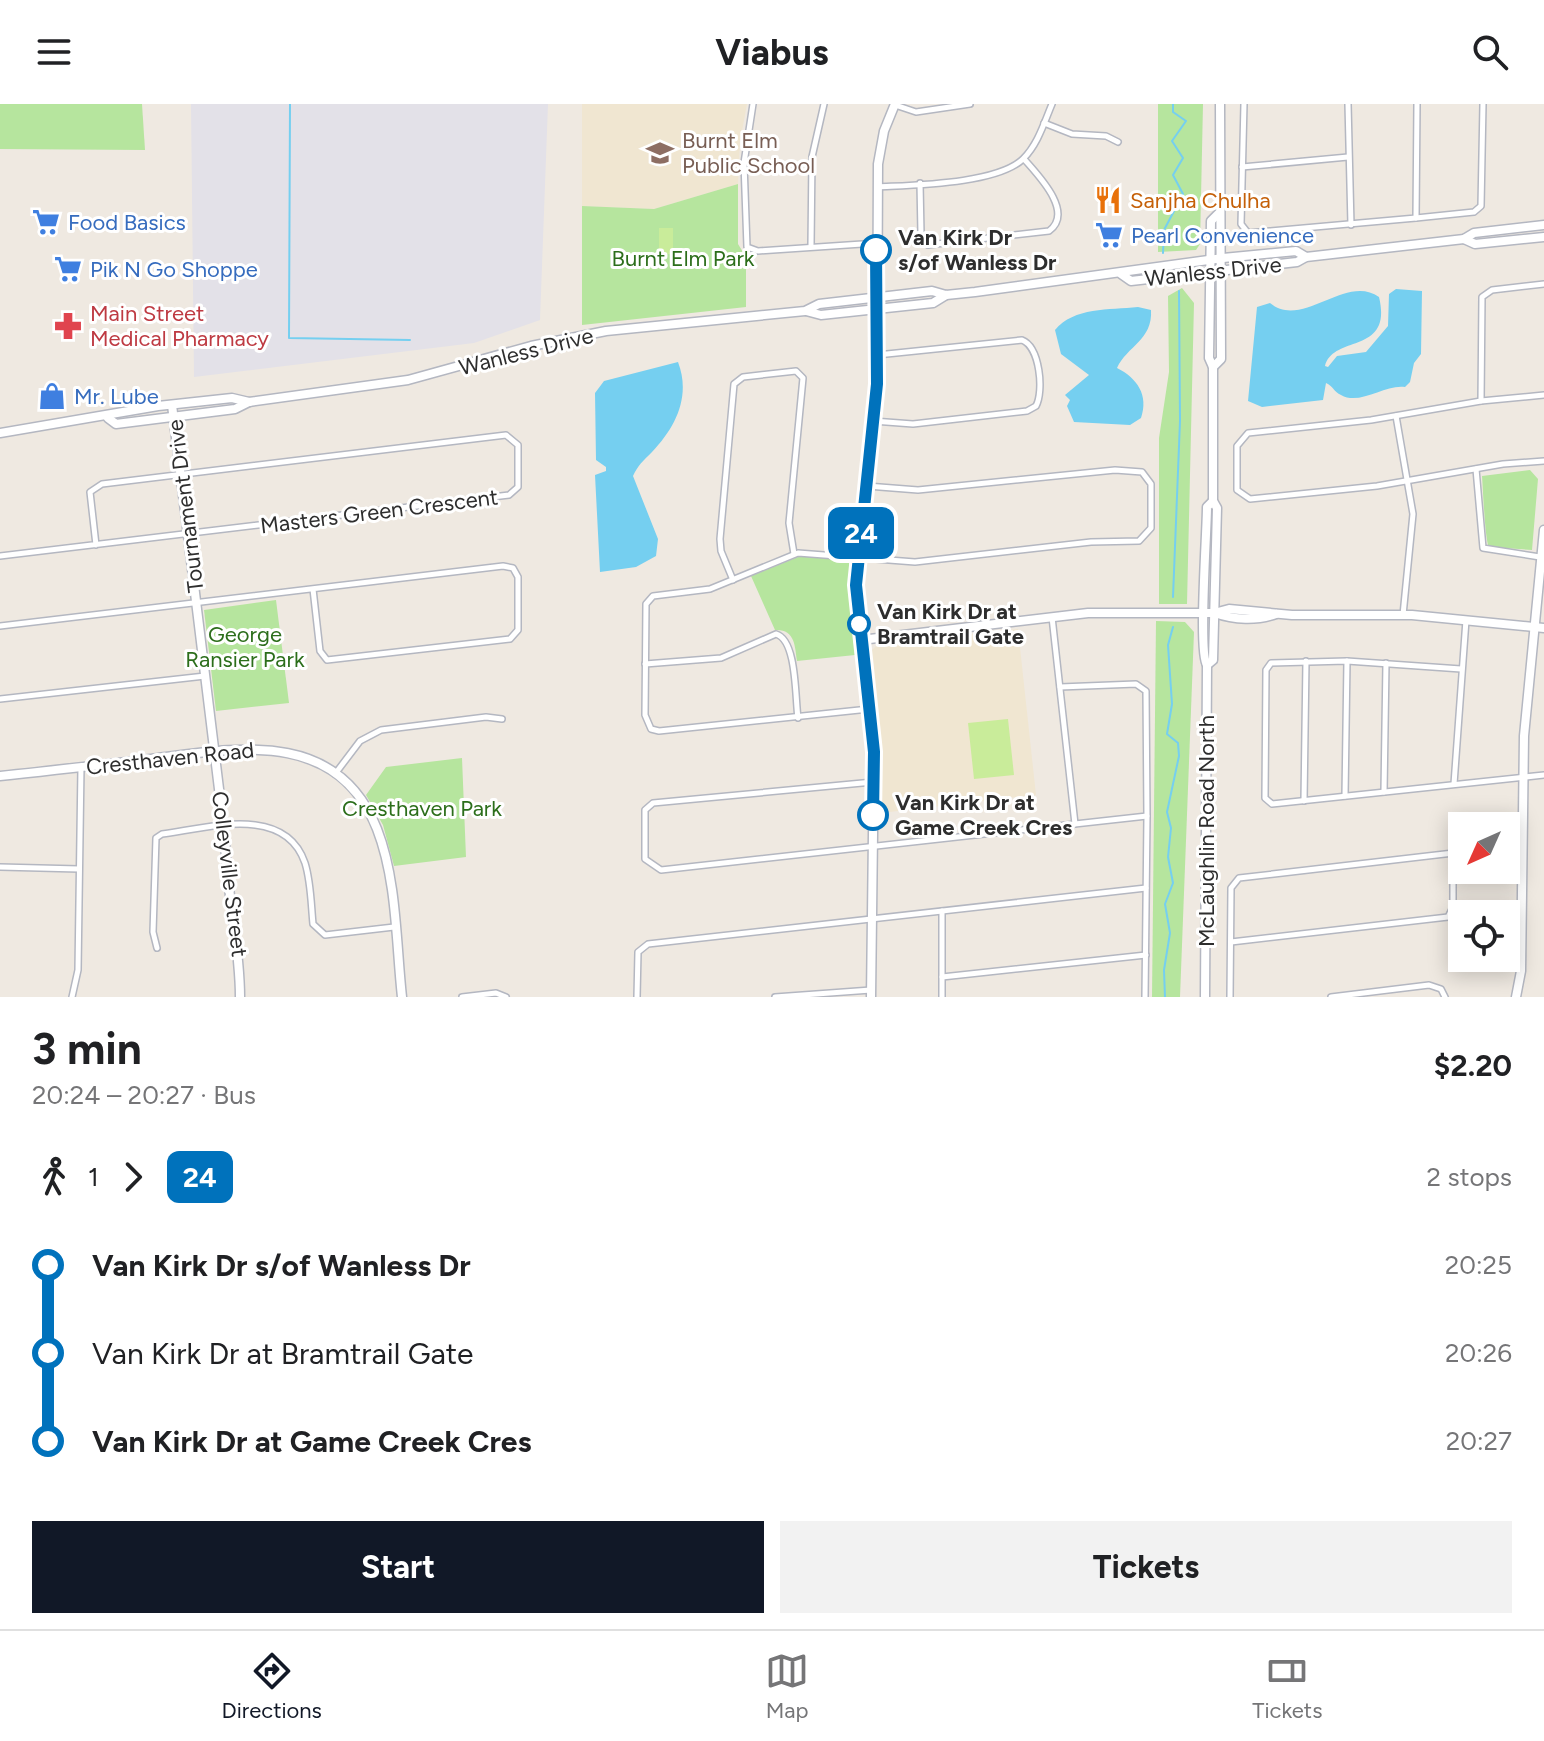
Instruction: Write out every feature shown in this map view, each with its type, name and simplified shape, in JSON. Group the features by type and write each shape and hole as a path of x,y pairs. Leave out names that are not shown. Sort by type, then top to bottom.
{"street":[{"path":"753,104 744,163 745,245 754,251 877,243"},
{"path":"811,245 812,157 824,104"},
{"path":"775,997 871,994 873,782 856,585 873,421 881,144 895,104 922,112 970,104"},
{"path":"878,187 991,175 1024,159 1052,104"},
{"name":"McLaughlin Road North","path":"1213,367 1221,359 1223,221 1218,214 1220,104"},
{"path":"1244,104 1241,224 1248,233 1474,212 1481,206 1483,104"},
{"path":"1348,104 1351,225"},
{"path":"1416,218 1417,104"},
{"path":"1044,123 1072,134 1106,136 1118,142"},
{"path":"1242,167 1348,157"},
{"path":"920,183 921,234 928,245 1049,231 1057,219 1054,198 1024,159"},
{"name":"McLaughlin Road North","path":"1205,997 1207,665 1203,659 1209,613 1207,507 1213,501 1213,367 1209,358 1211,221 1218,214"},
{"name":"Wanless Drive","path":"1121,274 1131,281 1297,262 1306,257 1464,239 1474,233 1544,225"},
{"name":"Wanless Drive","path":"1464,239 1475,244 1544,237"},
{"name":"Wanless Drive","path":"805,311 819,304 932,291 946,295 1223,258 1296,251 1306,257"},
{"path":"1481,401 1482,297 1492,290 1544,284"},
{"name":"Wanless Drive","path":"108,418 116,424 235,409 249,402 408,380 531,346 606,331 805,311 821,315 933,303 946,295"},
{"path":"873,421 913,424 1027,411 1036,406 1040,395 1035,353 1026,341 876,355"},
{"path":"733,580 721,551 720,539 734,384 743,377 796,371 803,378 789,523 794,554"},
{"path":"1544,395 1244,434 1237,446 1237,490 1250,499 1408,481 1544,461"},
{"name":"Wanless Drive","path":"0,433 108,418 113,412 232,398 249,402"},
{"name":"Tournament Drive","path":"172,405 214,751"},
{"path":"1396,416 1413,514 1403,615"},
{"name":"Masters Green Crescent","path":"182,474 506,435 518,445 518,487 509,495 188,534"},
{"path":"1476,469 1483,511 1482,546 1488,551 1541,557"},
{"path":"866,486 918,490 1088,471 1138,471 1151,484 1151,528 1139,541 1091,542 915,562 815,552 794,554 700,591 650,598 645,608 645,715 651,729 659,731 869,709"},
{"path":"96,545 91,498 93,488 182,474"},
{"path":"1516,997 1521,971 1523,778 1539,627 1544,530"},
{"path":"0,556 188,534"},
{"path":"0,626 197,603 313,589 508,566 518,577 518,630 510,639 327,660 320,651 313,589"},
{"path":"861,640 1102,612 1209,613 1229,618 1264,619 1277,614 1403,615 1539,627"},
{"path":"1052,617 1075,824"},
{"path":"1454,784 1466,620"},
{"path":"645,664 721,658 776,634 783,636 790,646 798,718"},
{"path":"1461,669 1347,661 1275,661 1266,670 1264,795 1272,804 1544,775"},
{"path":"1304,801 1306,661"},
{"path":"1345,796 1347,661"},
{"path":"1384,792 1386,663"},
{"path":"0,699 205,676"},
{"path":"1060,687 1136,684 1146,691 1145,997"},
{"path":"335,774 360,741 381,730 486,717 502,719"},
{"name":"Cresthaven Road","path":"0,776 214,751 275,749 308,759 335,774 359,798 377,829 384,852 402,997"},
{"name":"Colleyville Street","path":"214,751 224,827 227,883 241,968 240,997"},
{"path":"72,997 78,970 81,767"},
{"path":"873,782 653,803 645,810 645,859 661,870 1147,816"},
{"path":"157,948 153,932 156,838 224,827 267,826 293,842 306,866 313,924 321,933 394,927"},
{"path":"1230,997 1231,888 1239,878 1448,854"},
{"path":"0,867 79,869"},
{"path":"1231,942 1448,917 1453,907 1453,884"},
{"path":"637,997 638,952 645,944 1146,888"},
{"path":"942,911 942,997"},
{"path":"942,977 1146,955"},
{"path":"1331,997 1429,985 1441,989 1445,997"},
{"path":"462,997 496,993 506,997"}],"shaded area":[{"path":"191,104 548,104 540,320 474,343 194,377"},
{"name":"Burnt Elm Public School","path":"582,104 747,104 740,142 738,184 654,209 582,206"},
{"path":"1018,629 1036,795 881,813 881,753 870,652 877,645"}],"green space":[{"path":"0,104 142,104 145,150 0,149"},
{"path":"1158,104 1203,104 1200,244 1196,250 1158,252"},
{"name":"Burnt Elm Park","path":"738,184 738,244 746,257 746,307 582,325 582,206 654,209"},
{"path":"659,228 673,228 673,254 659,254"},
{"path":"1182,288 1194,303 1187,604 1159,604 1159,438 1169,372 1168,296"},
{"path":"1530,470 1538,479 1532,550 1489,547 1482,476"},
{"path":"817,556 849,562 855,655 797,661 793,640 787,632 775,630 751,576 798,557"},
{"name":"George Ransier Park","path":"276,600 289,703 216,711 204,610"},
{"path":"1156,621 1185,622 1194,632 1180,997 1152,997"},
{"path":"1008,719 1014,775 974,779 968,723"},
{"name":"Cresthaven Park","path":"462,758 466,857 394,866 383,825 366,795 386,767"}],"water":[{"path":"1396,289 1422,291 1421,354 1405,387 1348,398 1326,383 1323,400 1262,407 1248,401 1257,307 1270,303 1283,310 1296,310 1353,292 1366,291 1379,297 1381,315 1378,328 1370,336 1330,356 1325,366 1328,367 1337,356 1366,352 1388,326 1389,294"},
{"path":"1138,307 1151,310 1148,329 1117,368 1140,388 1143,402 1141,418 1130,425 1074,422 1067,406 1070,400 1065,395 1089,375 1061,354 1055,330 1082,313"},
{"path":"678,362 683,387 679,410 668,432 633,476 658,539 656,556 636,567 600,572 595,475 606,471 606,467 596,460 595,393 604,381"}],"waterway":[{"path":"290,104 289,338 410,340"},
{"path":"1163,253 1164,230 1183,194 1173,175 1183,158 1172,141 1186,121 1173,112 1173,104"},
{"path":"1173,597 1180,421 1179,291"},
{"path":"1165,997 1164,970 1170,933 1165,904 1173,883 1168,857 1171,828 1167,812 1179,756 1178,743 1167,734 1172,704 1168,645 1173,627"}],"bus line":[{"name":"24","path":"873,815 874,752 856,585 877,384 876,250"}],"place":[{"name":"Burnt Elm Public School","path":"660,153"},
{"name":"Sanjha Chulha","path":"1108,200"},
{"name":"Food Basics","path":"46,222"},
{"name":"Pearl Convenience","path":"1109,235"},
{"name":"Van Kirk Dr s/of Wanless Dr","path":"876,250"},
{"name":"Pik N Go Shoppe","path":"68,269"},
{"name":"Main Street Medical Pharmacy","path":"68,326"},
{"name":"Mr. Lube","path":"52,396"},
{"name":"Van Kirk Dr at Bramtrail Gate","path":"859,624"},
{"name":"Van Kirk Dr at Game Creek Cres","path":"873,815"}]}
